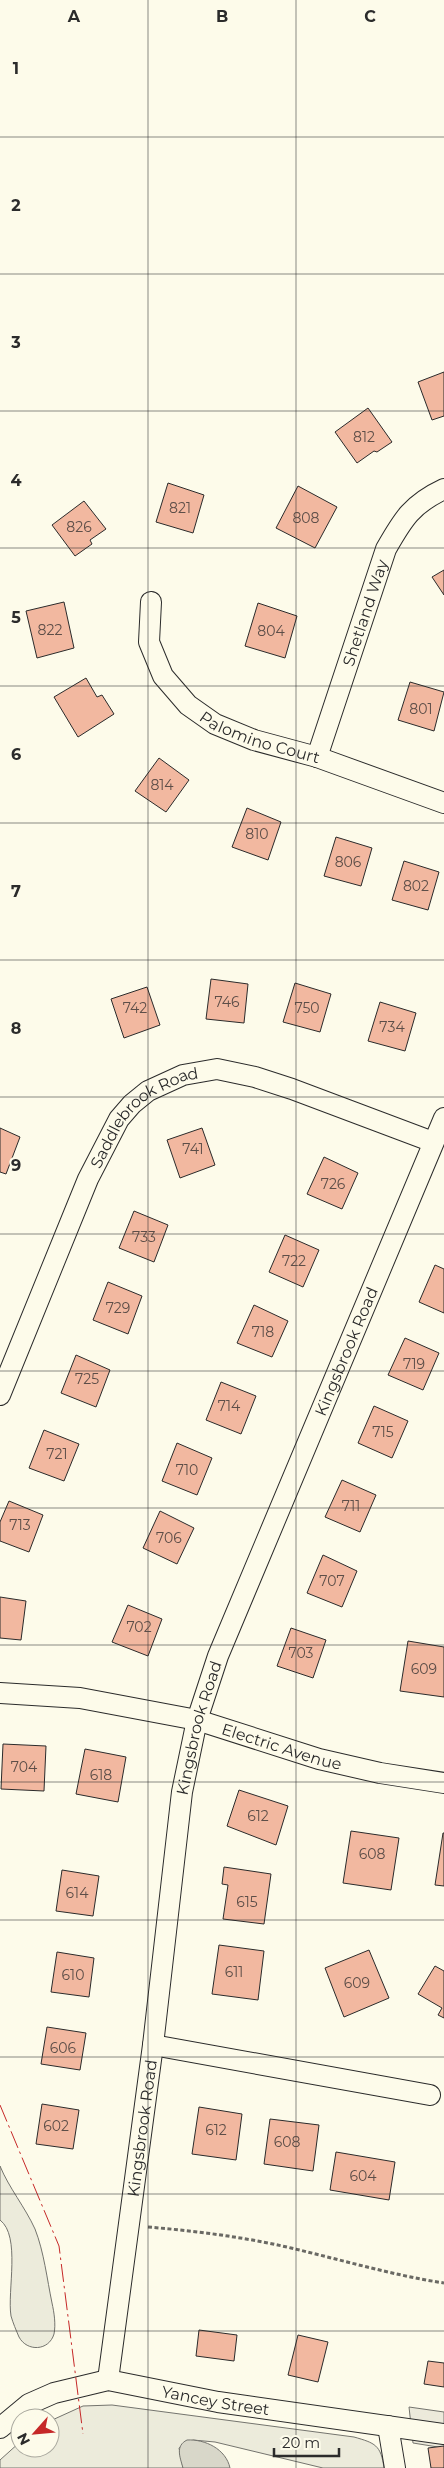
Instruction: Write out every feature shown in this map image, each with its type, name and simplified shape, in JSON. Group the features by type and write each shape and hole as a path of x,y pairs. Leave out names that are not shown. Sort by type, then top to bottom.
{"street":[{"name":"Shetland Way","path":"317,757 386,549 400,525 420,501 444,489"},
{"name":"Palomino Court","path":"151,602 149,642 163,676 188,705 215,724 254,740 317,757 444,802"},
{"name":"Saddlebrook Road","path":"0,1394 88,1179 119,1120 132,1104 148,1090 183,1075 217,1069 255,1077 292,1089 433,1142"},
{"name":"Kingsbrook Road","path":"108,2380 153,2045 182,1792 197,1720 218,1656 444,1118"},
{"name":"Electric Avenue","path":"0,1693 80,1698 197,1720 319,1758 380,1773 444,1783"},
{"path":"153,2045 430,2095"},
{"name":"Yancey Street","path":"0,2428 29,2404 54,2393 108,2380 218,2402 444,2434"},
{"path":"388,2426 395,2468"}],"path":[{"path":"129,2226 222,2234 290,2248 412,2278 444,2283"}],"shaded area":[{"path":"0,2166 35,2229 43,2256 55,2326 51,2340 43,2346 32,2347 23,2342 19,2337 11,2316 12,2251 10,2238 0,2220"},
{"path":"112,2405 354,2437 376,2446 381,2454 384,2468 323,2468 215,2442 193,2440 179,2448 183,2468 0,2468 0,2460 10,2451 10,2458 60,2458 60,2416 83,2406"},
{"path":"409,2407 444,2412 444,2448 413,2443"},
{"path":"187,2440 201,2441 214,2446 224,2455 230,2468 183,2468 180,2449 183,2442"}],"building":[{"path":"444,372 444,416 432,420 418,382"},
{"path":"368,408 392,442 377,452 374,451 357,463 335,432"},
{"path":"168,483 204,495 193,533 156,522"},
{"path":"298,486 337,507 315,548 276,528"},
{"path":"84,501 106,529 90,540 92,544 75,556 52,525"},
{"path":"444,570 444,595 432,577"},
{"path":"64,602 74,648 37,658 26,611"},
{"path":"258,603 297,616 285,658 245,646"},
{"path":"86,678 97,697 102,695 114,714 78,737 54,697"},
{"path":"410,682 444,692 434,731 398,720"},
{"path":"159,758 189,780 166,812 135,791"},
{"path":"247,808 281,822 268,860 232,847"},
{"path":"336,837 372,848 361,886 324,876"},
{"path":"404,861 439,872 428,910 392,900"},
{"path":"211,979 248,984 244,1023 206,1019"},
{"path":"295,983 331,994 320,1032 283,1022"},
{"path":"147,987 160,1025 124,1038 111,999"},
{"path":"380,1002 416,1013 405,1051 368,1041"},
{"path":"0,1128 20,1137 6,1174 0,1172"},
{"path":"202,1128 215,1165 180,1178 167,1140"},
{"path":"324,1157 358,1173 342,1209 307,1194"},
{"path":"134,1211 168,1225 154,1262 119,1248"},
{"path":"285,1235 319,1250 303,1287 269,1272"},
{"path":"435,1265 444,1269 444,1313 419,1302"},
{"path":"108,1282 142,1296 128,1334 93,1320"},
{"path":"254,1305 288,1321 272,1357 237,1343"},
{"path":"405,1338 439,1353 423,1390 388,1375"},
{"path":"76,1355 110,1370 96,1407 61,1393"},
{"path":"221,1382 256,1396 241,1434 206,1420"},
{"path":"374,1406 408,1421 392,1458 358,1443"},
{"path":"44,1430 79,1444 64,1481 29,1468"},
{"path":"177,1443 212,1458 197,1495 162,1481"},
{"path":"342,1480 376,1495 360,1532 325,1517"},
{"path":"9,1501 43,1515 29,1552 0,1541 0,1522"},
{"path":"160,1511 194,1528 177,1564 143,1548"},
{"path":"323,1555 357,1571 342,1607 307,1593"},
{"path":"0,1597 26,1601 21,1640 0,1638"},
{"path":"128,1605 162,1619 148,1656 112,1642"},
{"path":"291,1628 326,1640 313,1678 277,1666"},
{"path":"408,1641 444,1647 444,1697 400,1691"},
{"path":"3,1744 46,1746 44,1791 1,1789"},
{"path":"85,1749 126,1757 118,1802 76,1794"},
{"path":"239,1790 288,1806 276,1845 227,1826"},
{"path":"351,1831 399,1838 391,1890 343,1883"},
{"path":"444,1833 444,1886 435,1885"},
{"path":"224,1867 271,1874 264,1924 223,1919 228,1885 222,1884"},
{"path":"62,1870 99,1876 93,1916 56,1911"},
{"path":"219,1945 264,1951 258,2000 212,1994"},
{"path":"369,1950 389,1998 344,2017 325,1968"},
{"path":"57,1952 94,1958 89,1997 51,1992"},
{"path":"435,1966 444,1971 444,2018 438,2015 442,2008 418,1994"},
{"path":"47,2027 86,2033 80,2070 41,2064"},
{"path":"42,2104 79,2110 73,2149 36,2144"},
{"path":"199,2107 242,2114 236,2160 192,2154"},
{"path":"270,2119 319,2125 313,2171 264,2164"},
{"path":"336,2152 395,2162 389,2200 330,2190"},
{"path":"199,2330 237,2335 234,2361 196,2356"},
{"path":"298,2335 328,2342 318,2382 288,2375"},
{"path":"428,2361 444,2363 444,2387 424,2384"},
{"path":"444,2446 444,2468 431,2468 428,2448"}],"power":[{"path":"0,2105 59,2246 83,2434"}]}
